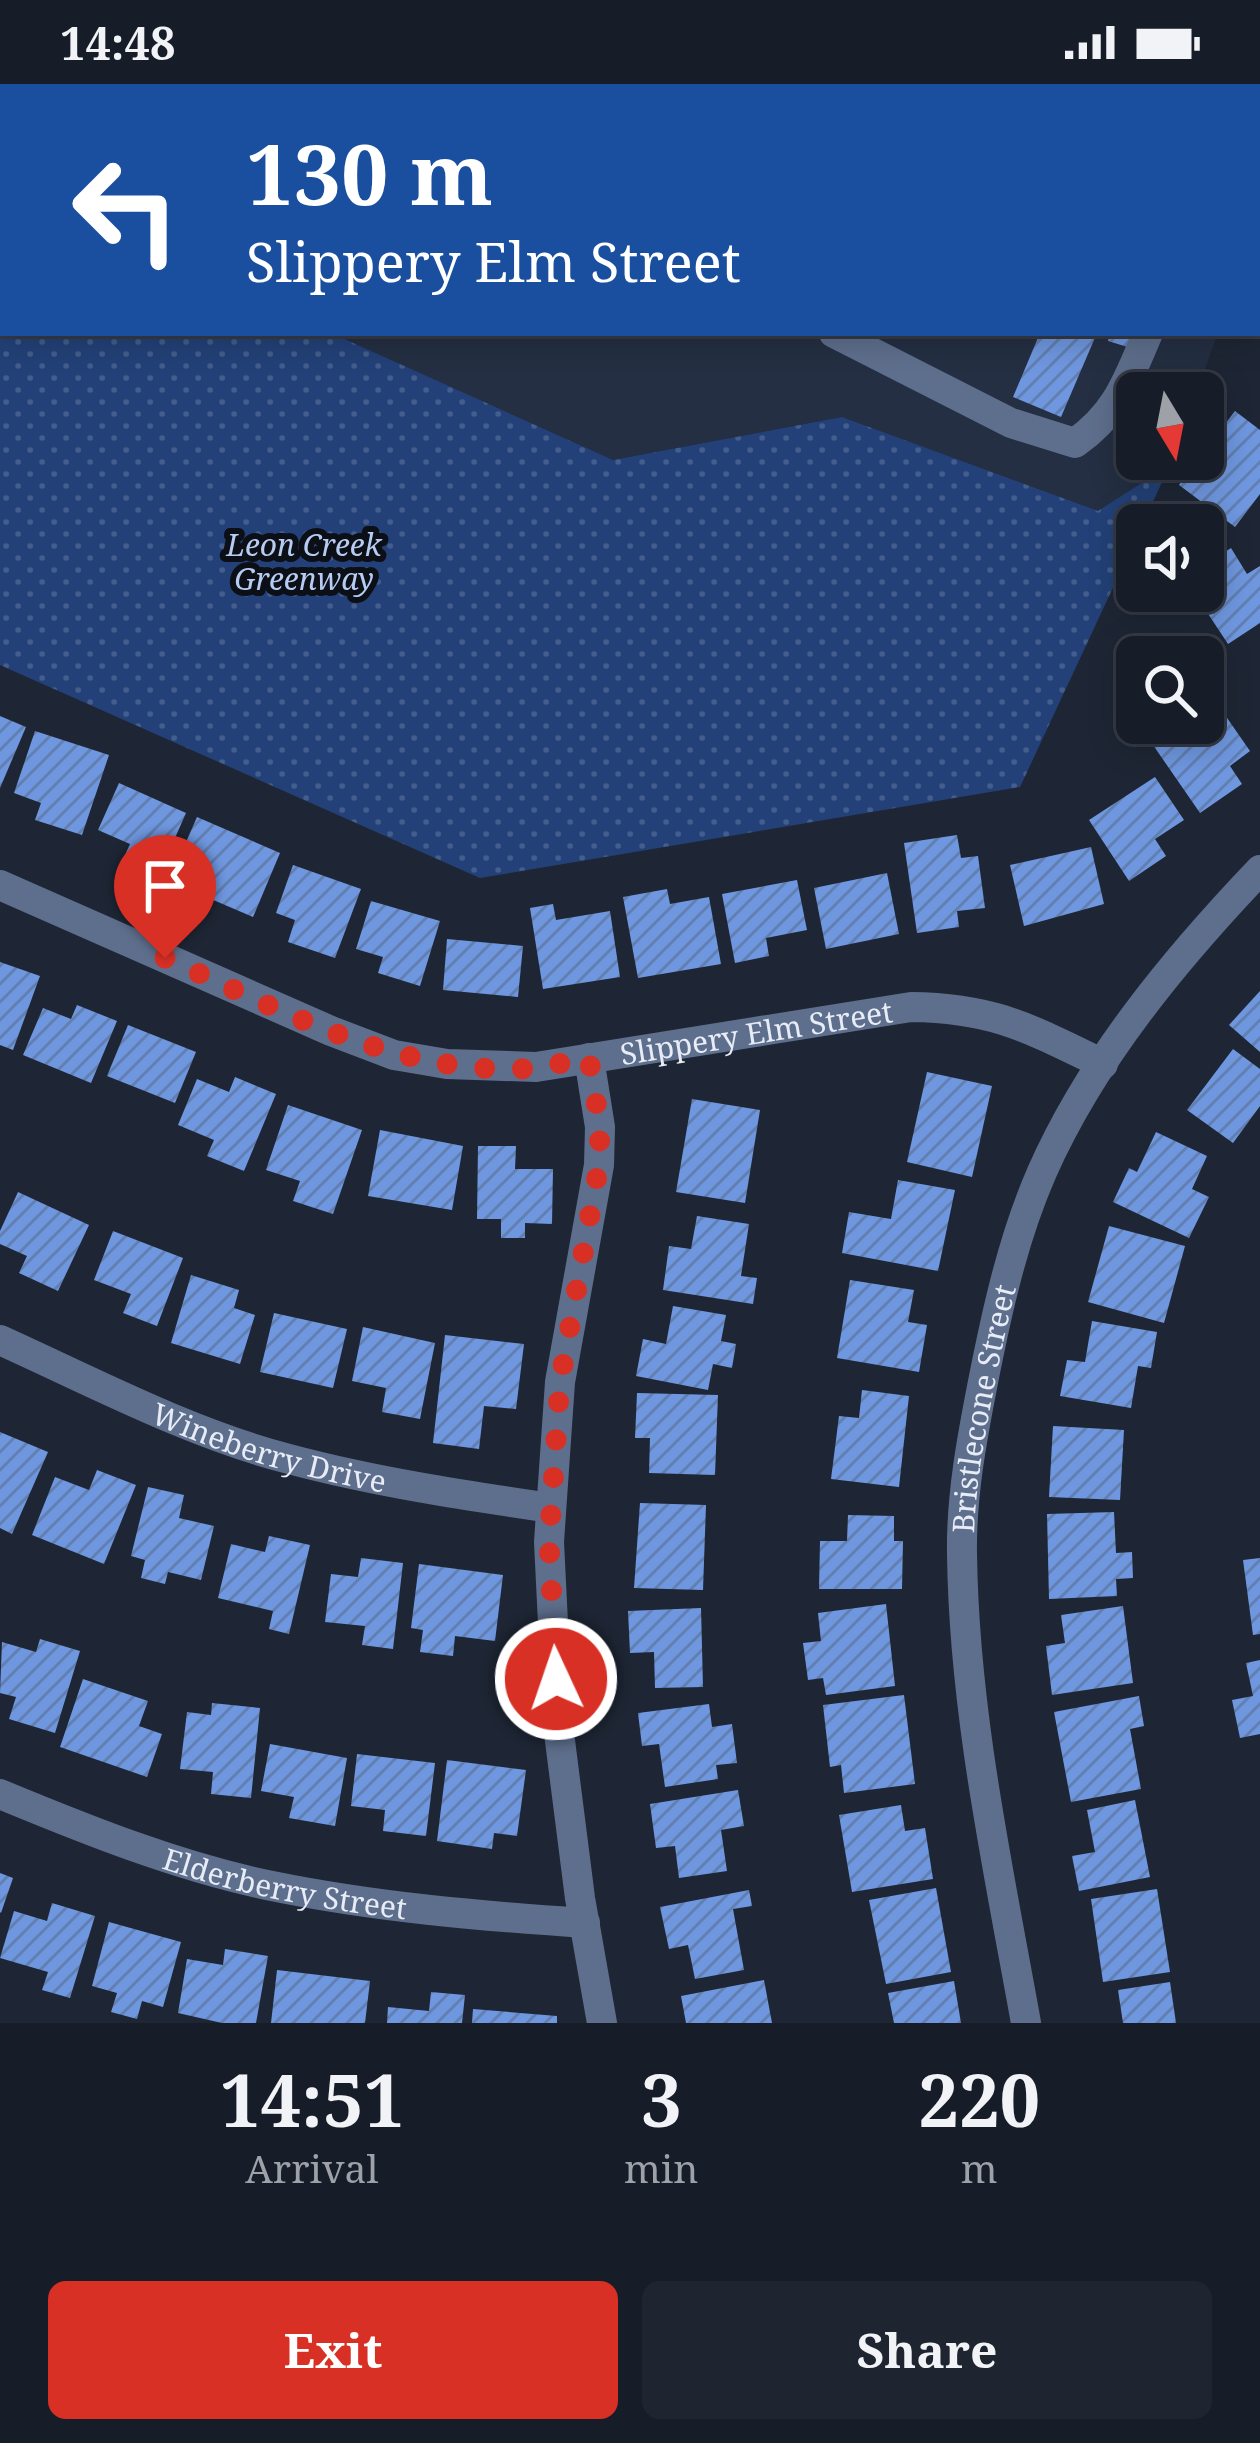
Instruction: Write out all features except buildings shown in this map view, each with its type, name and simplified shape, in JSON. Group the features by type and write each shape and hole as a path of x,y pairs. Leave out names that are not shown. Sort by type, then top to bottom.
{"street":[{"path":"840,336 1011,423 1075,443 1102,424 1147,336"},
{"name":"Bristlecone Street","path":"1026,2023 977,1752 969,1681 963,1530 970,1449 1010,1262 1042,1171 1103,1064 1210,921 1260,869"},
{"name":"Slippery Elm Street","path":"0,885 394,1055 506,1069 911,1006 961,1007 1009,1019 1103,1064"},
{"path":"589,1058 600,1127 599,1165 560,1382 549,1542 558,1725 602,2023"},
{"name":"Wineberry Drive","path":"0,1340 163,1413 285,1459 415,1488 551,1508"},
{"name":"Elderberry Street","path":"0,1793 74,1825 271,1886 473,1915 585,1922"}],"shaded area":[{"path":"338,336 1217,336 1204,372 1116,372 1116,480 1147,480 1098,512 842,417 613,460"}],"green space":[{"name":"Leon Creek Greenway","path":"0,336 338,336 613,460 842,417 1098,511 1147,480 1163,480 1152,504 1116,504 1116,581 1020,787 480,878 0,665"}],"route":[{"path":"165,958 394,1055 506,1069 589,1058 600,1127 599,1165 560,1382 549,1542 556,1679"}]}
